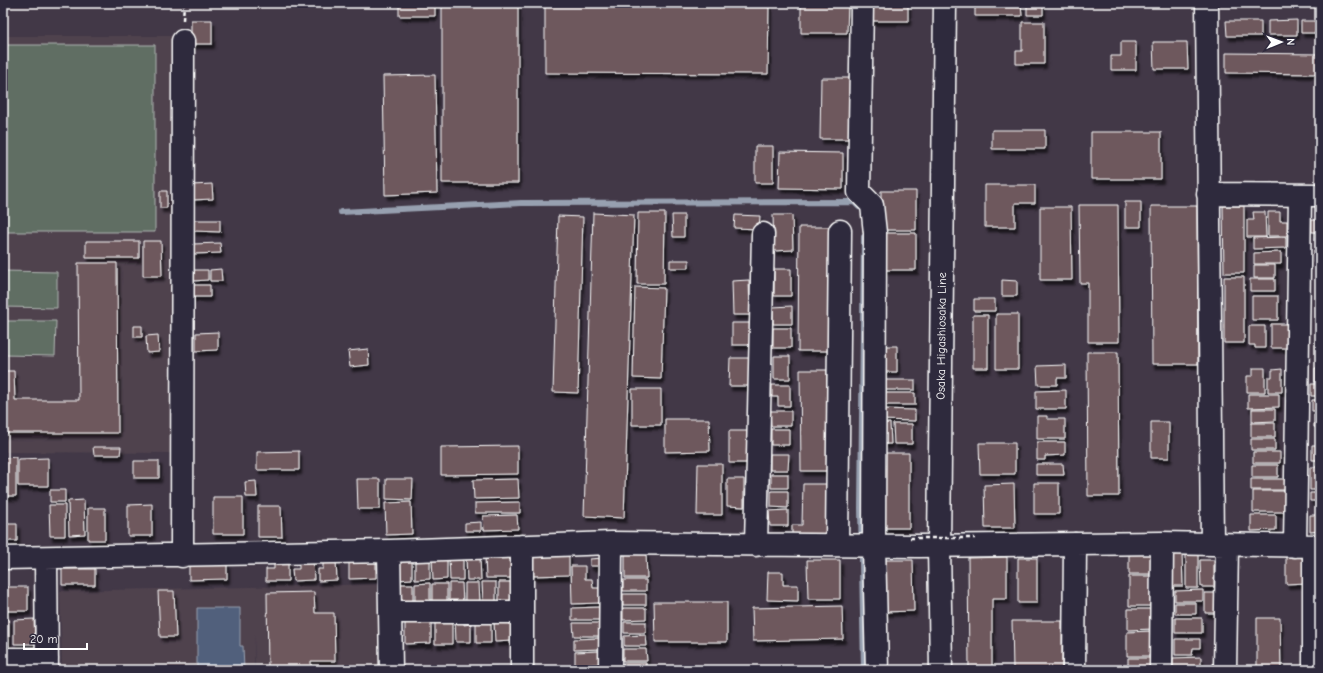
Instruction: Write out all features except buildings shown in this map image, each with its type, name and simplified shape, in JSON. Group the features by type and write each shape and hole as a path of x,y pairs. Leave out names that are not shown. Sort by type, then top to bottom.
{"street":[{"path":"862,3 859,192 872,205 876,232 874,546 876,670"},
{"name":"Osaka Higashiosaka Line","path":"941,670 939,546 944,3"},
{"path":"1207,3 1208,194 1219,545 1225,670"},
{"path":"182,556 183,41"},
{"path":"1208,194 1310,195 1310,546 1314,670"},
{"path":"837,545 840,231"},
{"path":"756,545 763,234"},
{"path":"3,558 182,556 389,551 611,543 939,546 1162,543 1310,546"},
{"path":"610,670 611,543"},
{"path":"1161,670 1162,543"},
{"path":"1074,670 1075,544"},
{"path":"522,546 522,670"},
{"path":"389,551 391,670"},
{"path":"3,659 47,664 46,558"},
{"path":"390,612 522,612"}],"path":[{"path":"910,538 974,538"}],"shaded area":[{"path":"3,36 172,36 170,453 3,452"},
{"path":"384,584 385,670 255,670 255,634 254,670 62,670 60,591"}],"green space":[{"path":"3,45 155,45 155,232 3,232"},
{"path":"3,271 57,272 57,308 3,307"},
{"path":"3,321 56,321 55,356 3,355"}],"water":[{"path":"197,608 240,608 240,646 243,646 244,670 197,670"}],"waterway":[{"path":"341,212 521,203 854,202 859,207"},
{"path":"864,237 861,508 864,670"}]}
